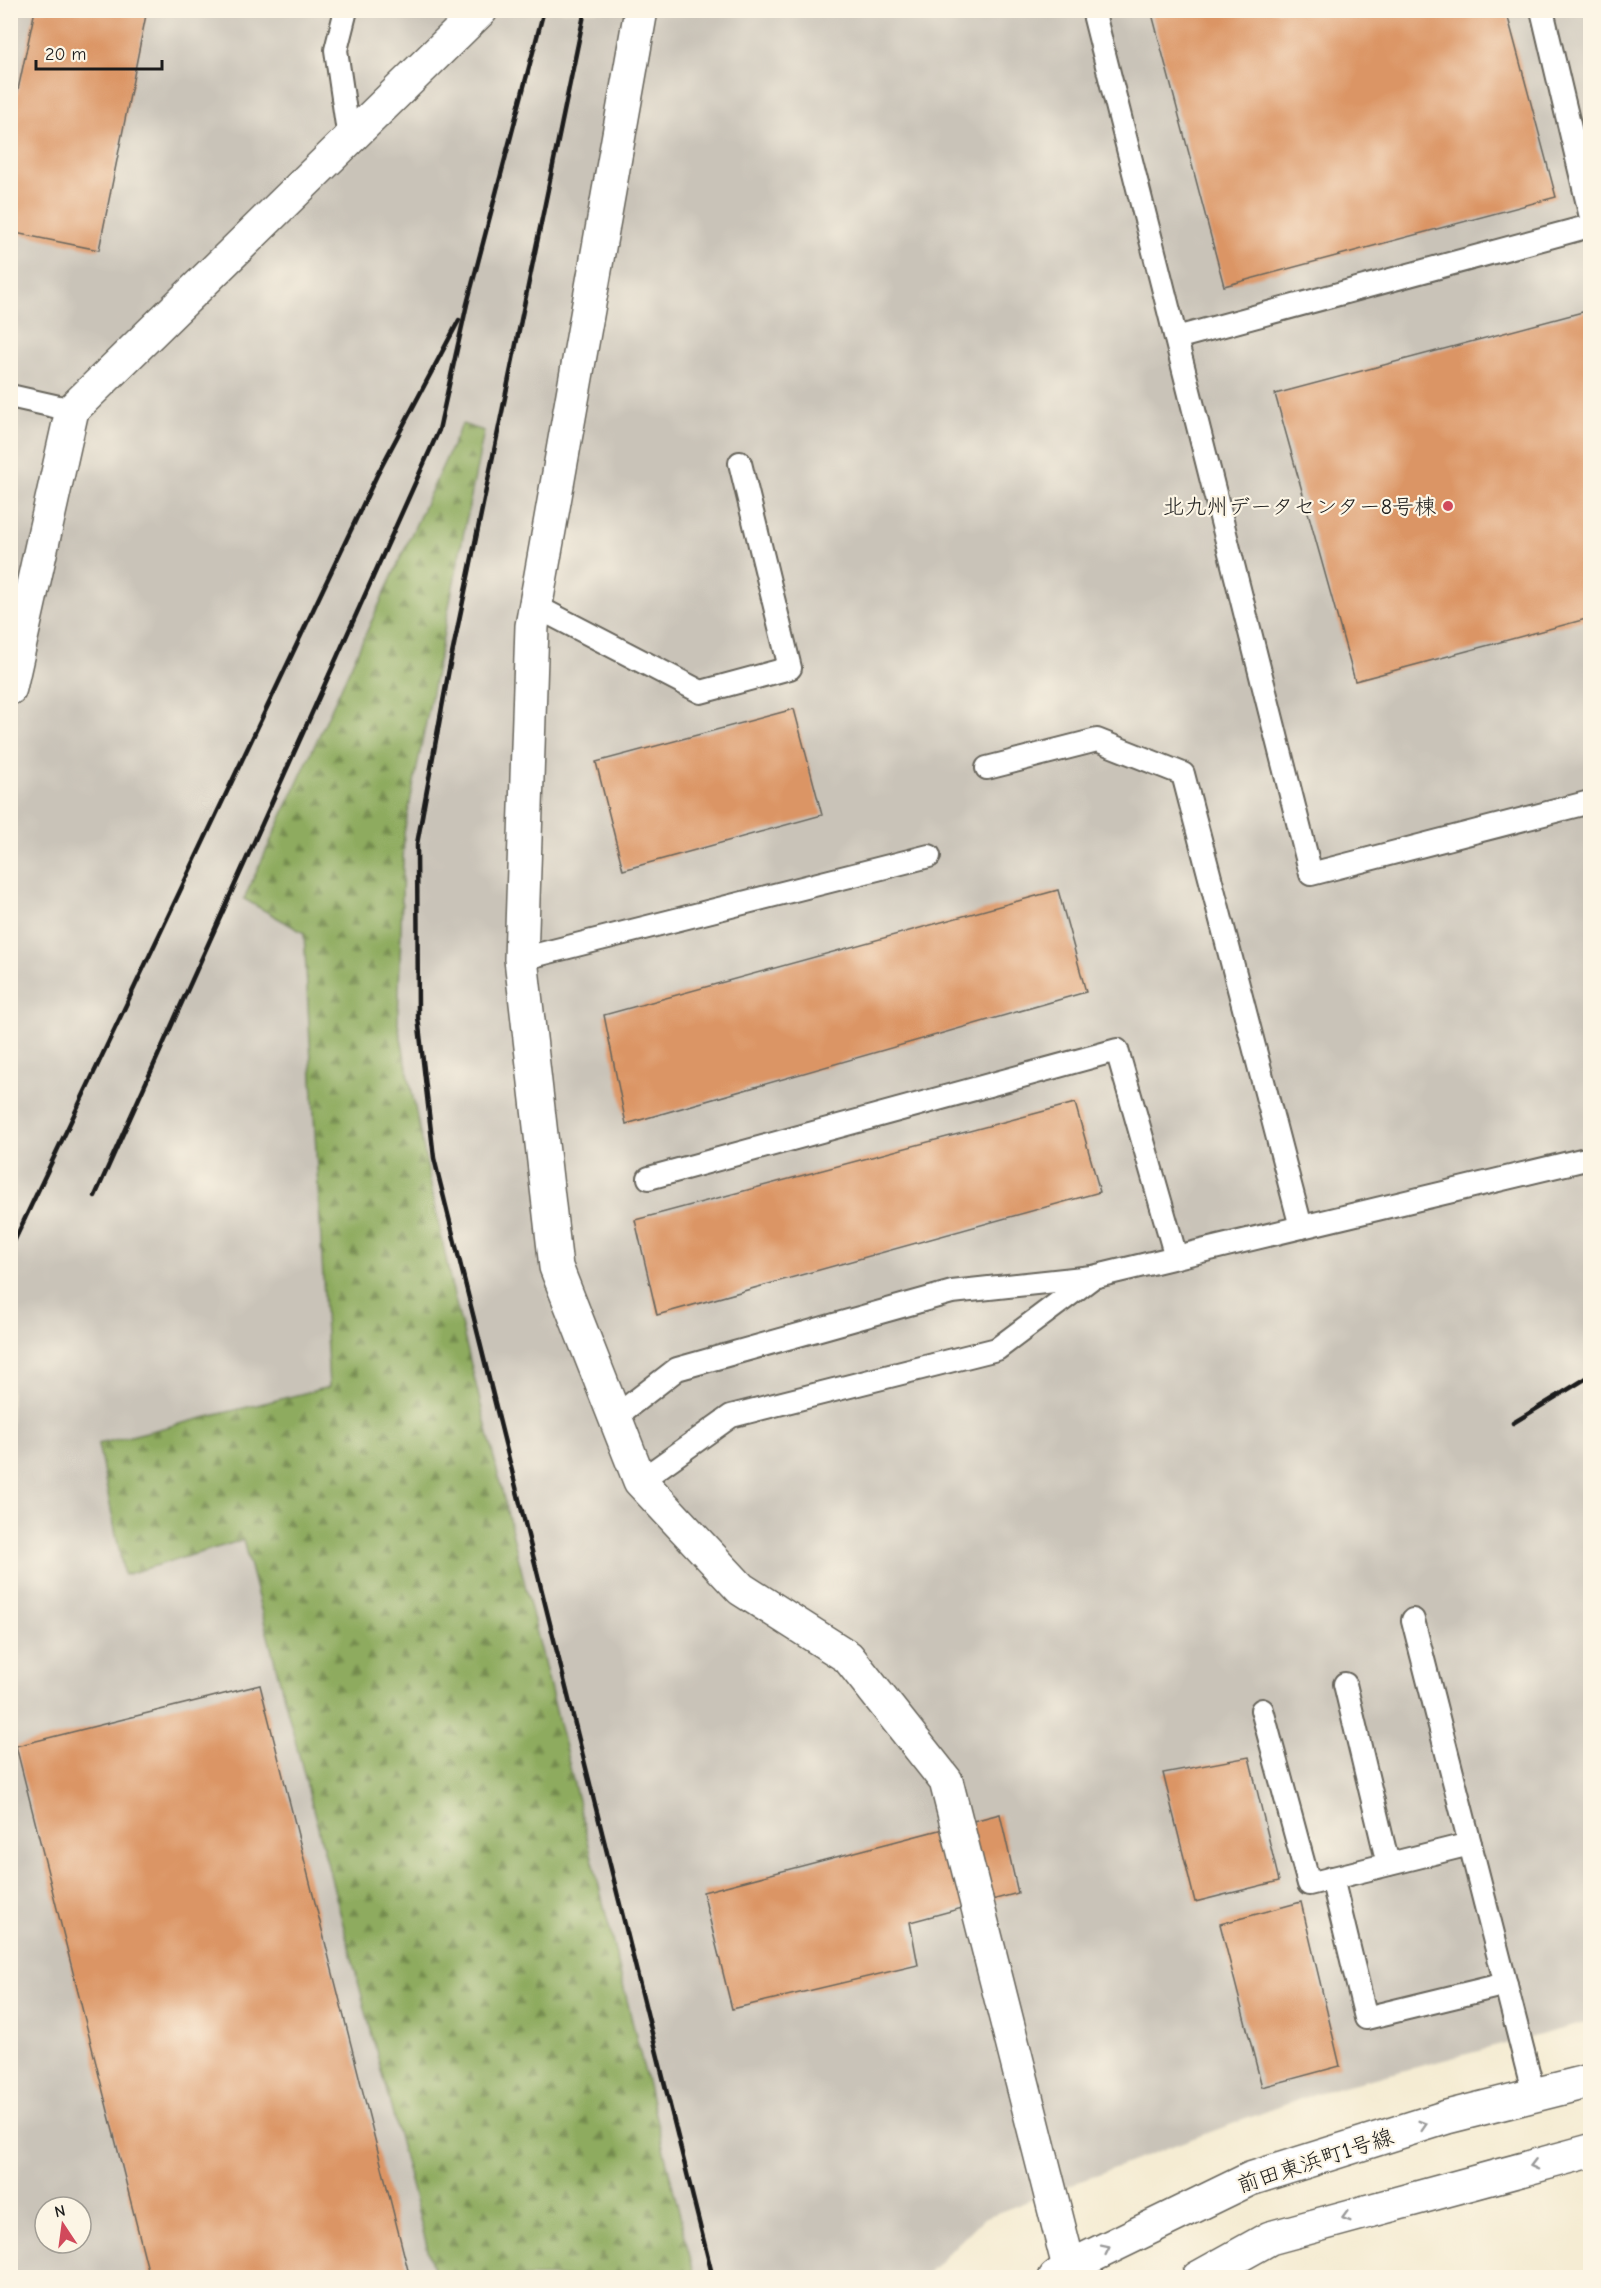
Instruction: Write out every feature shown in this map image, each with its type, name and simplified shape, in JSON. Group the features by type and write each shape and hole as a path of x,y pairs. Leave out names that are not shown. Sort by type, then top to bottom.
{"street":[{"path":"10,688 72,410 481,10"},
{"path":"641,10 532,626 520,959 556,1267 640,1481 741,1590 848,1657 946,1782 1065,2274"},
{"name":"前田東浜町1号線","path":"1065,2274 1250,2179 1447,2117 1590,2081"},
{"path":"1198,2277 1270,2238 1590,2151"}],"lane":[{"path":"346,10 336,50 349,139"},
{"path":"1093,10 1311,874 1590,802"},
{"path":"1542,10 1590,213"},
{"path":"1176,338 1590,226"},
{"path":"10,396 72,410"},
{"path":"535,606 701,692 790,668 740,463"},
{"path":"987,768 1097,740 1183,774 1301,1227"},
{"path":"520,959 929,856"},
{"path":"649,1178 1117,1050 1176,1257"},
{"path":"615,1417 677,1369 952,1292 1093,1276 1590,1158"},
{"path":"640,1481 731,1416 997,1349 1093,1276"},
{"path":"1413,1620 1534,2095"},
{"path":"1345,1684 1388,1864"},
{"path":"1262,1710 1309,1884 1470,1844"},
{"path":"1332,1878 1366,2018 1506,1984"}],"shaded area":[{"path":"11,11 1590,11 1590,2022 1317,2093 1172,2146 984,2218 924,2277 11,2278"}],"green space":[{"path":"462,424 484,431 404,833 398,1024 451,1283 695,2277 435,2277 243,1540 124,1575 98,1444 329,1387 304,933 244,899"}],"building":[{"path":"35,10 147,10 99,250 10,232 10,127"},
{"path":"1151,10 1506,10 1556,197 1224,286"},
{"name":"北九州データセンター8号棟","path":"1590,310 1590,618 1355,681 1275,394"},
{"path":"794,709 822,815 623,870 596,762"},
{"path":"1058,890 1086,992 626,1124 604,1015"},
{"path":"1075,1103 1100,1192 657,1315 635,1220"},
{"path":"260,1685 410,2278 150,2278 16,1746"},
{"path":"1249,1757 1279,1881 1195,1902 1163,1773"},
{"path":"1000,1814 1018,1893 910,1922 918,1965 732,2009 703,1892"},
{"path":"1301,1902 1340,2066 1262,2087 1220,1924"}],"railway":[{"path":"95,1196 439,430 467,304 544,10"},
{"path":"585,10 449,669 417,844 418,1017 434,1158 713,2278"},
{"path":"10,1250 377,475 459,320"},
{"path":"1513,1423 1590,1376"}],"place":[{"name":"北九州データセンター8号棟","path":"1448,506"}]}
